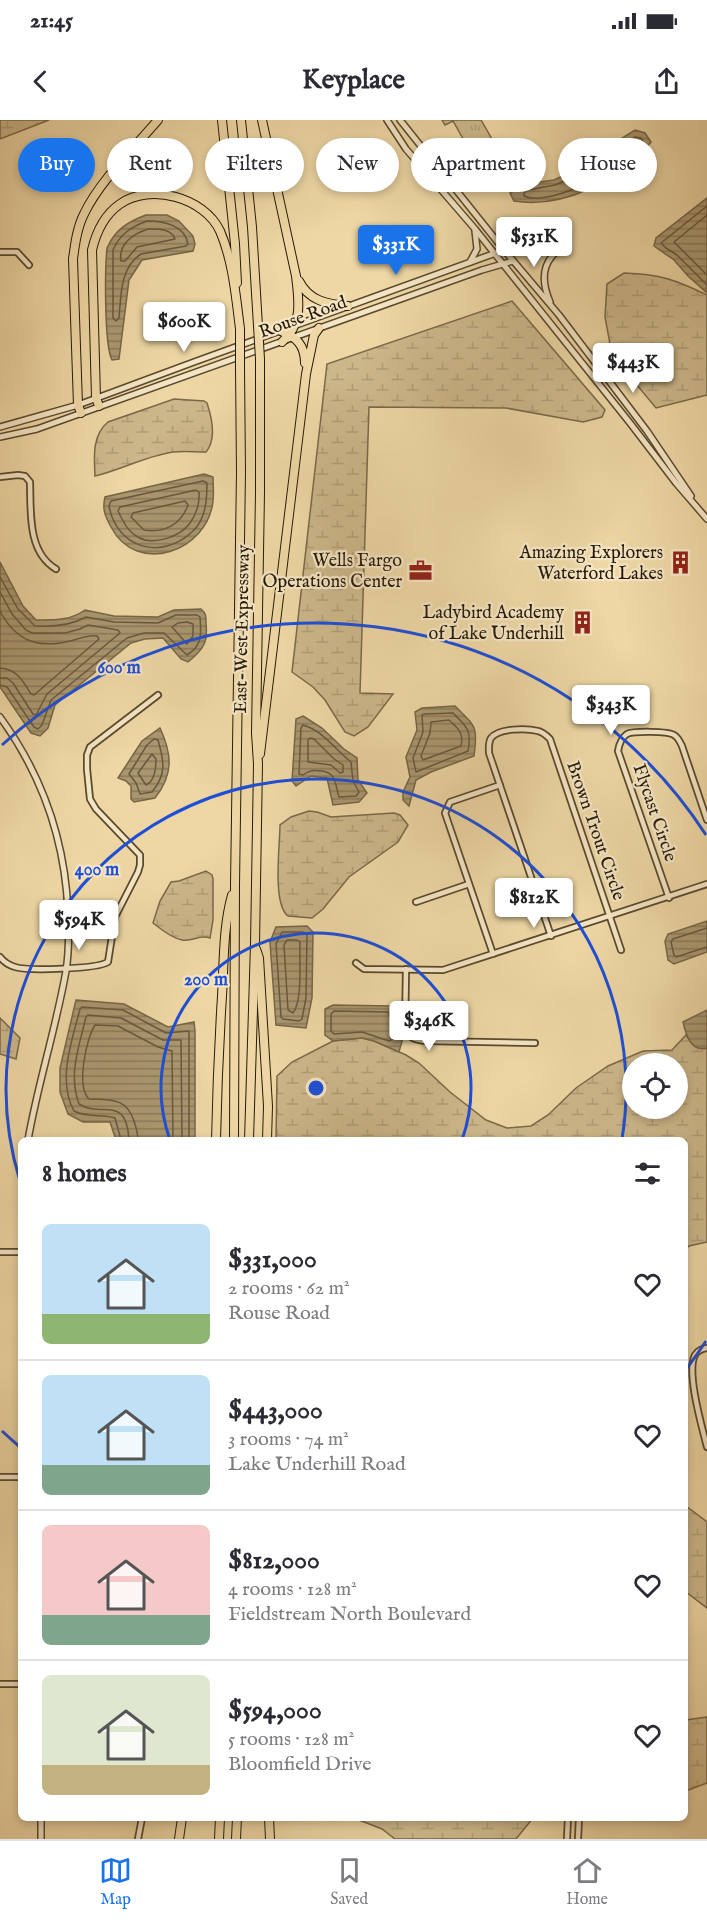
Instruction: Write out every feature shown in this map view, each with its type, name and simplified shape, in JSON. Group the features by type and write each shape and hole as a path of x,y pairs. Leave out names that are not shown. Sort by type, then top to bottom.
{"highway":[{"path":"80,409 73,259 75,240 83,215 99,190 158,120"},
{"name":"East-West Expressway","path":"222,120 236,244 240,329 241,472 234,1137"},
{"name":"East-West Expressway","path":"242,120 252,227 260,359 256,733 258,764 249,1137"},
{"path":"262,120 299,299 299,315 293,336 282,342"},
{"path":"97,402 92,250 96,233 106,218 120,204 138,196 164,195 183,198 211,217 219,230 229,259 240,329"},
{"path":"296,276 303,290 312,298 322,303 348,306"},
{"path":"258,764 263,743 306,374 314,335 319,328"},
{"path":"281,331 293,336 303,348 306,374"},
{"path":"216,1137 223,966 229,906 235,885"},
{"path":"255,944 259,958 268,1106 267,1137"},
{"path":"179,1839 182,1821"},
{"path":"219,1839 220,1821"},
{"path":"236,1839 237,1821"},
{"path":"269,1821 270,1839"}],"street":[{"path":"387,120 406,149 475,230 707,519"},
{"path":"400,120 552,306 647,431 696,505"},
{"path":"469,262 477,249 475,230"},
{"path":"552,306 545,289 545,267 550,258 561,248"},
{"name":"Rouse Road","path":"0,437 37,429 97,402 281,331 504,250"},
{"path":"0,252 17,252 29,265"},
{"name":"Rouse Road","path":"293,336 513,261"},
{"name":"Rouse Road","path":"97,402 282,342"},
{"name":"Rouse Road","path":"0,427 80,409"},
{"path":"0,477 25,476 30,482 33,534 37,548 49,564 56,569"},
{"path":"0,957 5,963 17,968 97,966 108,962 115,917 141,865 140,855 90,799 87,755 90,747 158,695"},
{"path":"0,717 22,750 54,819 61,848 68,908 66,968 29,1137"},
{"name":"Brown Trout Circle","path":"551,936 489,753 489,744 496,733 506,730 540,731 550,739 610,917"},
{"name":"Flycast Circle","path":"669,898 618,751 619,744 627,734 671,733 677,736 707,820"},
{"path":"493,954 445,813 446,806 450,802 500,785"},
{"path":"416,902 469,884"},
{"path":"356,963 364,969 443,970 707,884"},
{"path":"610,917 621,950"},
{"path":"406,969 405,1029 414,1039 536,1043"},
{"path":"0,1252 18,1252"},
{"path":"707,1348 699,1350 694,1358 694,1397 707,1447"},
{"path":"688,1397 694,1397"},
{"path":"0,1477 18,1477"},
{"path":"0,1684 18,1684"},
{"path":"41,1821 41,1839"},
{"path":"138,1839 141,1821"},
{"path":"567,1839 568,1821"},
{"path":"578,1839 579,1821"}],"green space":[{"path":"0,120 49,120 0,139"},
{"path":"442,120 481,120 491,138 463,138 453,121 445,125"},
{"path":"624,273 667,279 707,295 707,395 656,408 612,355 605,317 607,284"},
{"path":"512,301 605,410 602,417 583,422 506,408 369,407 360,693 393,694 368,727 354,736 345,732 325,700 313,687 292,672 327,364"},
{"path":"174,399 207,403 212,422 212,441 206,452 163,454 95,476 94,454 97,440 99,433 108,422"},
{"path":"309,811 331,817 394,813 400,815 408,825 398,842 349,877 323,909 312,918 288,916 283,909 278,887 280,825 291,817"},
{"path":"206,871 212,875 213,879 213,920 210,938 178,939 153,923 160,901 171,882"},
{"path":"0,1018 20,1038 16,1059 0,1054"},
{"path":"686,1035 697,1048 707,1048 707,1242 688,1247 688,1137 276,1137 277,1076 292,1062 333,1041 362,1038 406,1055 419,1063 450,1092 486,1120 507,1128 531,1126 548,1115 576,1088 608,1066 622,1060 622,1119 688,1119 688,1053 638,1053 672,1050"},
{"path":"688,1508 707,1522 707,1608 688,1594"},
{"path":"707,1717 707,1783 688,1790 688,1720"},
{"path":"362,1821 531,1821 516,1839 395,1839 382,1829"}],"water":[{"path":"635,130 645,133 648,138 622,138"},
{"path":"558,178 558,192 582,192 552,200 533,202 514,201 510,193 546,192 546,181"},
{"path":"707,198 707,293 674,260 654,246 656,238"},
{"path":"146,215 167,215 179,221 193,236 195,244 193,251 142,260 129,280 119,359 112,360 106,323 107,248 122,227"},
{"path":"204,474 213,477 213,501 208,519 199,533 185,544 170,552 153,554 137,551 123,542 111,527 105,512 105,497"},
{"path":"0,562 23,606 36,620 67,618 85,610 114,616 158,617 174,610 201,609 206,618 204,645 188,662 181,659 163,638 131,643 55,705 48,728 40,736 31,733 0,687"},
{"path":"455,706 474,728 476,738 474,756 416,780 409,806 403,800 403,792 410,777 406,757 417,730 415,712 422,708"},
{"path":"303,716 322,728 357,758 358,780 367,793 359,802 333,805 327,778 311,776 296,786 292,781 296,719"},
{"path":"160,728 169,755 165,781 155,798 134,802 131,799 131,786 118,778 142,741"},
{"path":"707,921 707,952 674,964 668,960 665,941 668,934"},
{"path":"307,926 313,932 312,998 306,1028 276,1025 270,942 276,927"},
{"path":"76,1000 124,1004 168,1027 194,1022 195,1137 115,1137 110,1122 83,1122 68,1114 60,1092 60,1068"},
{"path":"333,1005 392,1006 396,1010 396,1031 402,1041 399,1052 362,1038 333,1041 325,1035 325,1009"},
{"path":"707,1010 707,1048 701,1049 690,1041 683,1022"}],"place":[{"name":"Amazing Explorers Waterford Lakes","path":"681,563"},
{"name":"Wells Fargo Operations Center","path":"420,571"},
{"name":"Ladybird Academy of Lake Underhill","path":"582,623"}]}
